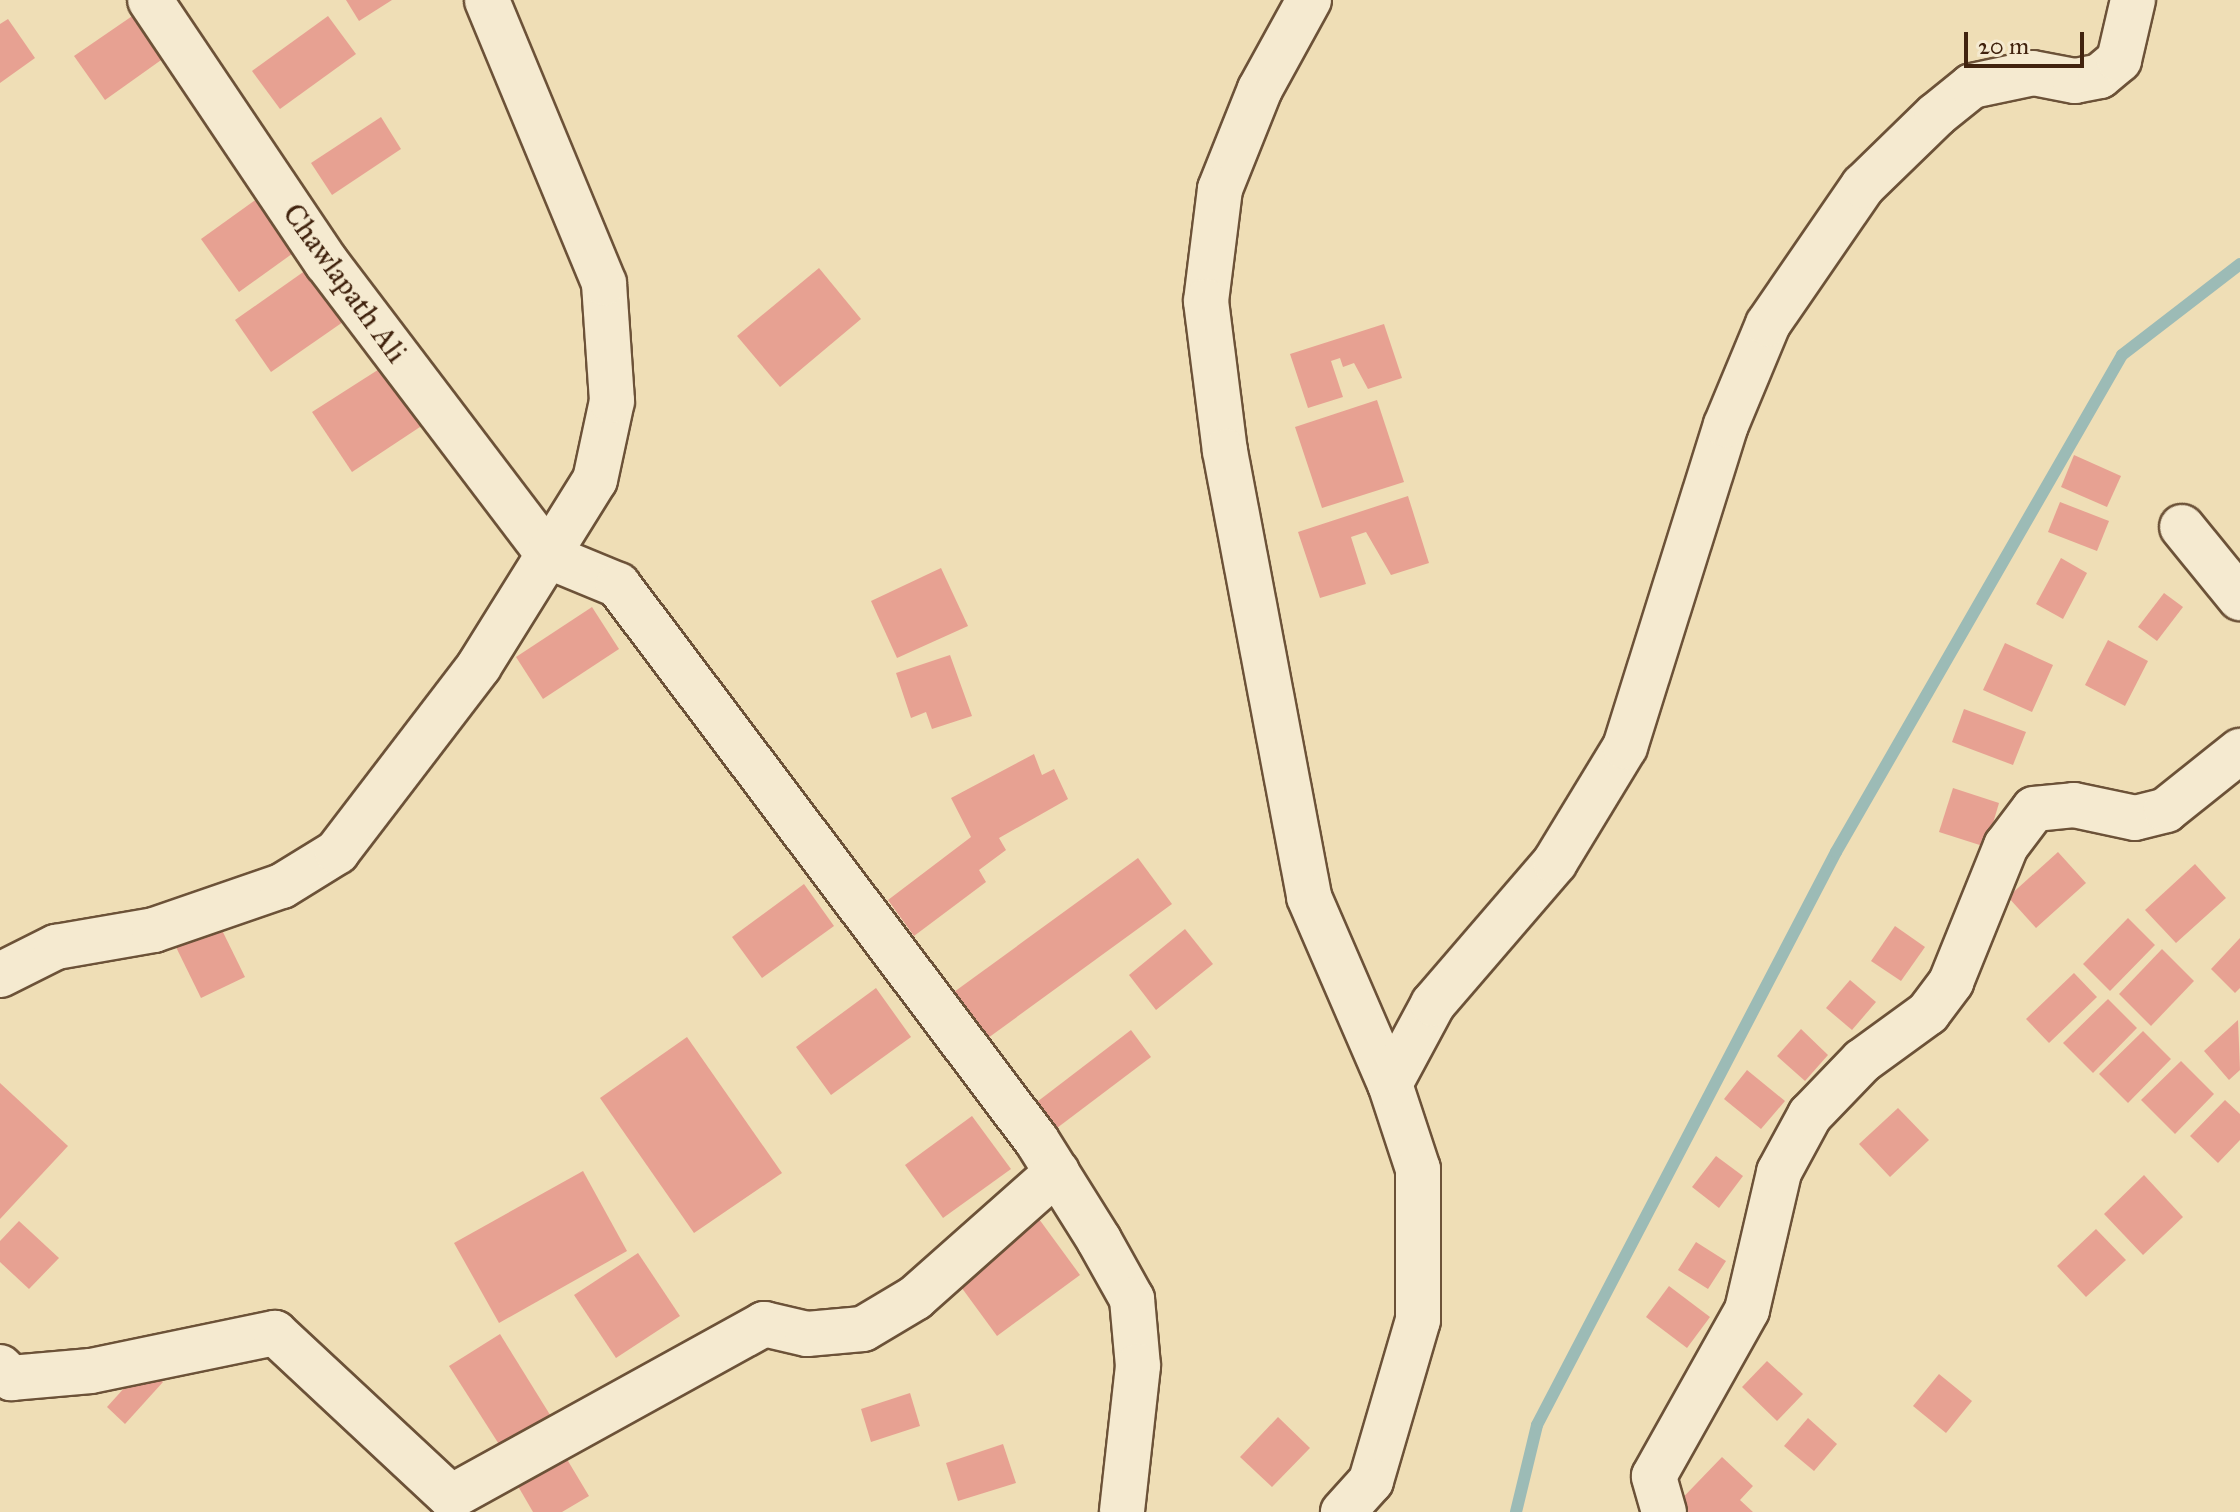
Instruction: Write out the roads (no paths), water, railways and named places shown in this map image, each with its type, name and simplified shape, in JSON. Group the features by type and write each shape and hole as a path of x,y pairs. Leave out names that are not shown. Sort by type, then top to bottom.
{"street":[{"name":"Chawlapath Ali","path":"150,0 327,263 550,557"},
{"path":"0,975 56,947 154,930 282,886 337,852 397,780 550,557 595,480 612,401 604,283 487,0"},
{"path":"1309,0 1260,89 1220,189 1206,301 1225,451 1309,897 1390,1084 1418,1169 1418,1320 1371,1481 1343,1512"},
{"path":"1390,1084 1433,1004 1555,862 1625,747 1726,425 1776,311 1863,186 1936,115 1972,86 2033,73 2075,81 2100,76 2119,60 2133,0"},
{"path":"2182,527 2240,598"},
{"path":"550,557 618,585 1057,1172 1132,1299 1138,1366 1122,1512"},
{"path":"1664,1512 1654,1476 1747,1310 1779,1172 1810,1115 1862,1061 1928,1013 1951,982 2006,846 2034,809 2074,805 2135,818 2166,810 2240,751"},
{"path":"0,1367 11,1378 91,1371 275,1333 451,1497 764,1324 807,1334 863,1329 915,1298 1057,1172"}],"waterway":[{"path":"1516,1512 1537,1425 1836,852 2122,355 2240,264"}]}
